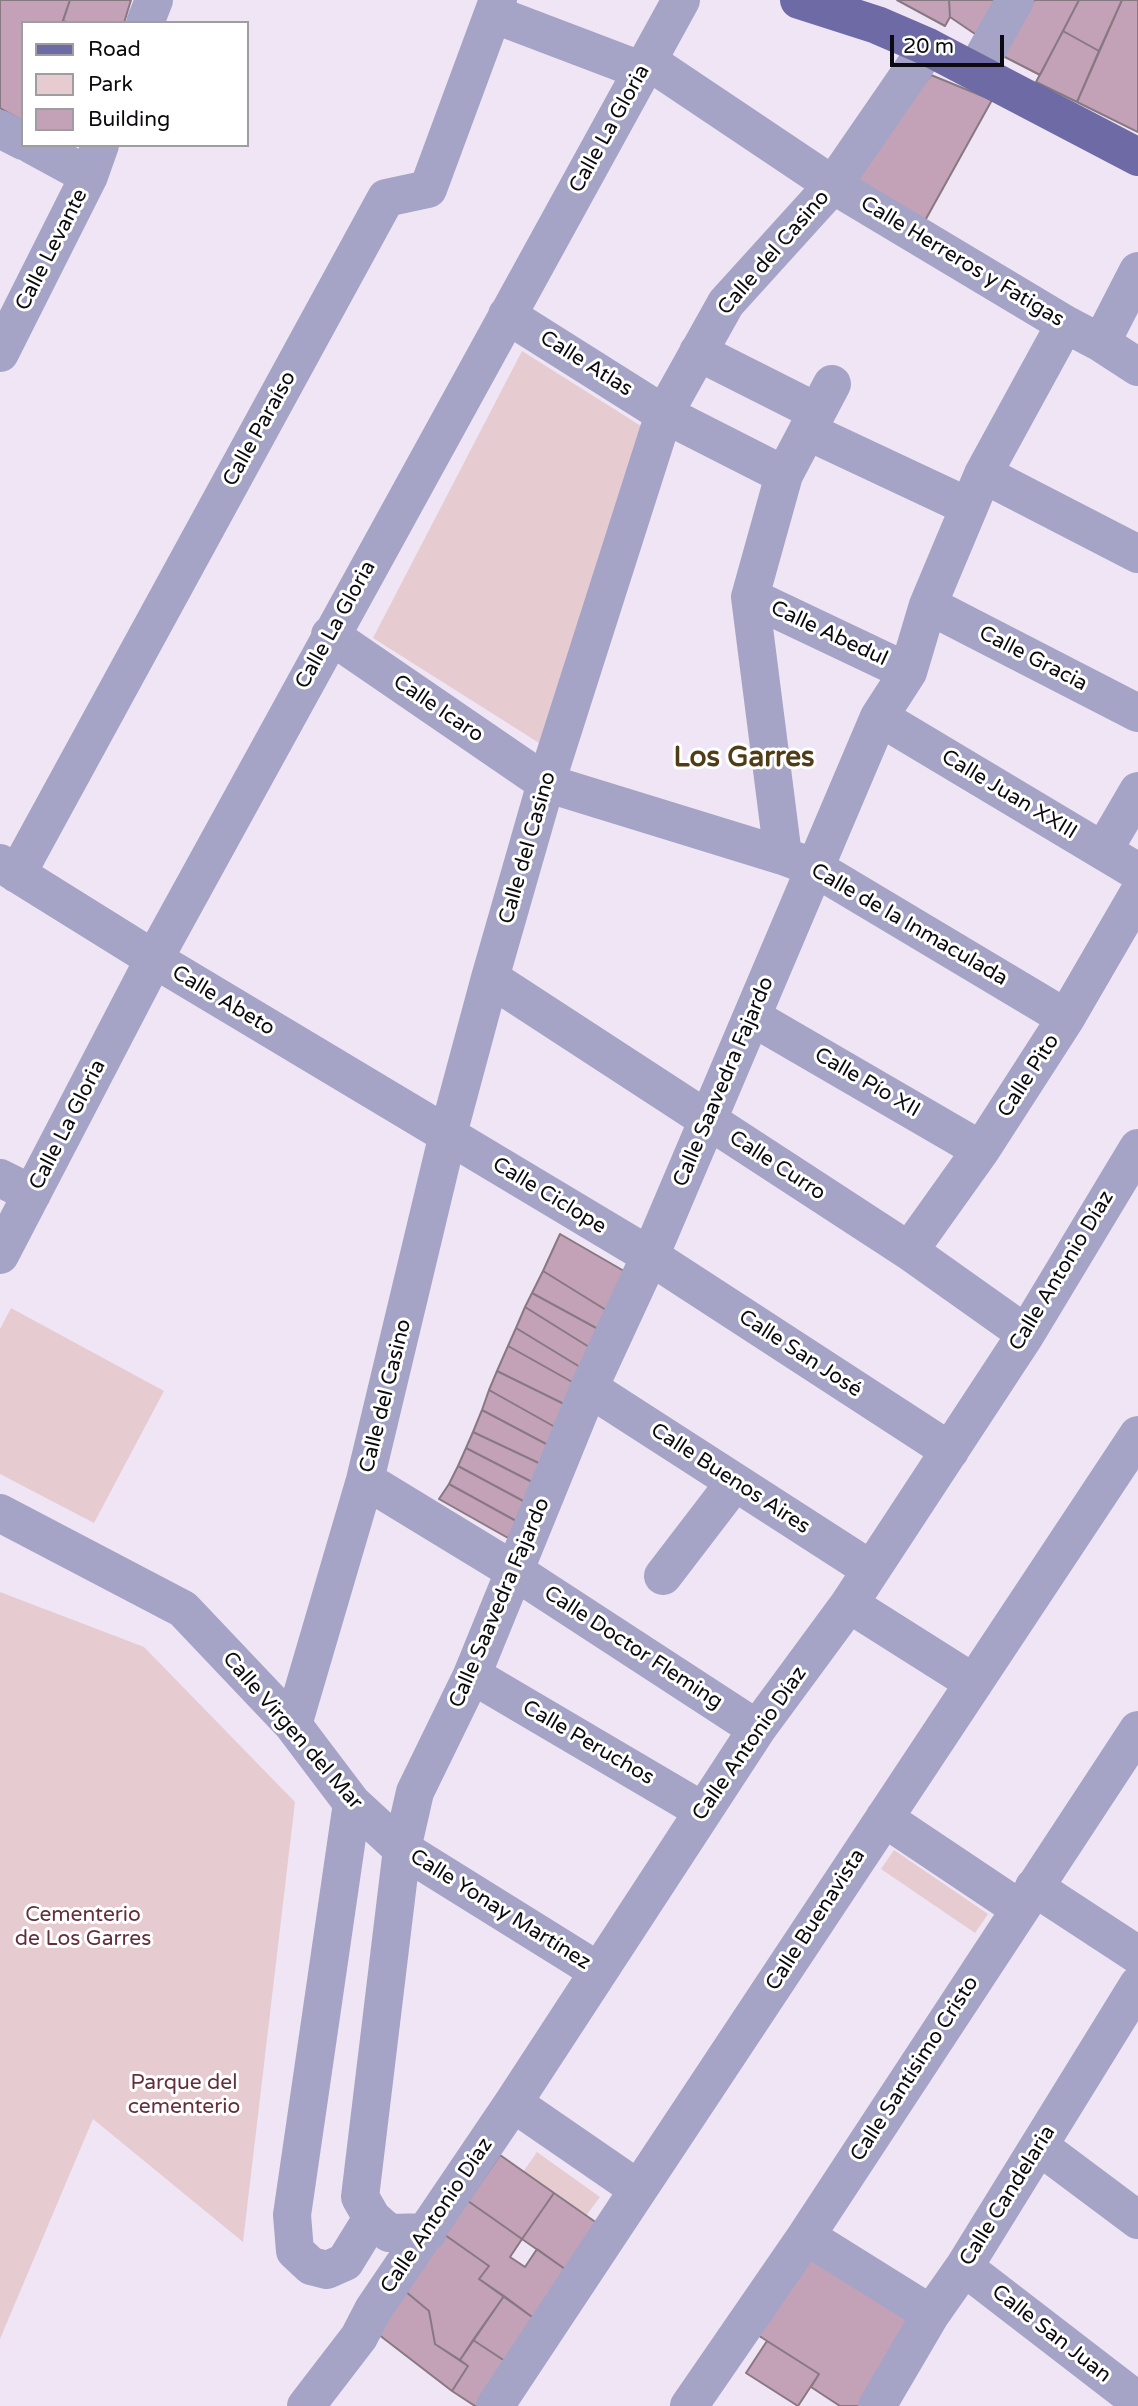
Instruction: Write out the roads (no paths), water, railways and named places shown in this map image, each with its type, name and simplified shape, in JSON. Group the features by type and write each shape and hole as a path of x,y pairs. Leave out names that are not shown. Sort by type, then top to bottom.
{"main road":[{"path":"799,0 877,25 928,47 1138,157"}],"street":[{"path":"146,21 154,0"},
{"name":"Calle La Gloria","path":"0,1255 16,1186 154,959 681,0"},
{"path":"976,70 1015,0"},
{"name":"Calle Herreros y Fatigas","path":"495,7 645,66 833,185 1138,367"},
{"name":"Calle Paraíso","path":"8,868 386,198 428,189 495,7"},
{"name":"Calle del Casino","path":"293,1725 365,1480 448,1134 490,978 546,783 664,414 726,303 833,185 928,47"},
{"path":"0,129 21,140"},
{"path":"40,147 95,161"},
{"name":"Calle Levante","path":"0,353 95,161"},
{"path":"1101,343 1138,271"},
{"name":"Calle Atlas","path":"507,315 664,414"},
{"name":"Calle Saavedra Fajardo","path":"372,2218 360,2197 402,1849 415,1792 472,1675 589,1388 650,1256 752,1017 799,862 879,718 908,672 928,605 976,491 1065,324"},
{"path":"698,352 818,409 976,491 1138,554"},
{"name":"Calle Abedul","path":"799,862 750,597 784,475 818,409"},
{"path":"664,414 784,475"},
{"name":"Calle Abedul","path":"750,597 908,672"},
{"name":"Calle Gracia","path":"928,605 1138,713"},
{"name":"Calle Icaro","path":"330,635 546,783"},
{"name":"Calle Juan XXIII","path":"879,718 1138,872"},
{"name":"Calle de la Inmaculada","path":"546,783 799,862 1066,1018"},
{"path":"1103,851 1138,791"},
{"name":"Calle Abeto","path":"8,868 154,959 448,1134"},
{"name":"Calle Pito","path":"909,1251 981,1150 1066,1018 1138,894"},
{"name":"Calle Curro","path":"490,978 909,1251 1026,1334"},
{"name":"Calle Pío XII","path":"752,1017 981,1150"},
{"name":"Calle Ciclope","path":"448,1134 650,1256"},
{"name":"Calle Antonio Díaz","path":"306,2406 428,2232 757,1728 849,1604 1026,1334 1125,1197 1138,1148"},
{"name":"Calle San José","path":"650,1256 950,1451"},
{"name":"Calle Buenos Aires","path":"589,1388 870,1569"},
{"name":"Calle Buenavista","path":"495,2406 1138,1434"},
{"name":"Calle Doctor Fleming","path":"365,1480 516,1572 757,1728"},
{"path":"663,1576 735,1482"},
{"name":"Calle Virgen del Mar","path":"0,1513 183,1609 293,1725 352,1803 402,1849"},
{"path":"849,1604 974,1683"},
{"name":"Calle Peruchos","path":"472,1675 703,1811"},
{"name":"Calle Santísimo Cristo","path":"689,2406 806,2236 1138,1730"},
{"path":"352,1803 292,2215 295,2251 311,2266 327,2270 345,2262 372,2218 388,2233 428,2232"},
{"path":"884,1818 1027,1898 1138,1955"},
{"name":"Calle Yonay Martínez","path":"402,1849 598,1971"},
{"name":"Calle Candelaria","path":"877,2406 931,2314 964,2267 1138,1985"},
{"path":"513,2103 638,2189"},
{"path":"1039,2146 1138,2220"},
{"path":"806,2236 931,2314"},
{"name":"Calle San Juan","path":"964,2267 1138,2401"},
{"path":"327,2270 366,2324"}],"district":[{"name":"Los Garres","path":"744,759"}],"park label":[{"name":"Cementerio de Los Garres","path":"83,1927"},
{"name":"Parque del cementerio","path":"184,2095"}]}
